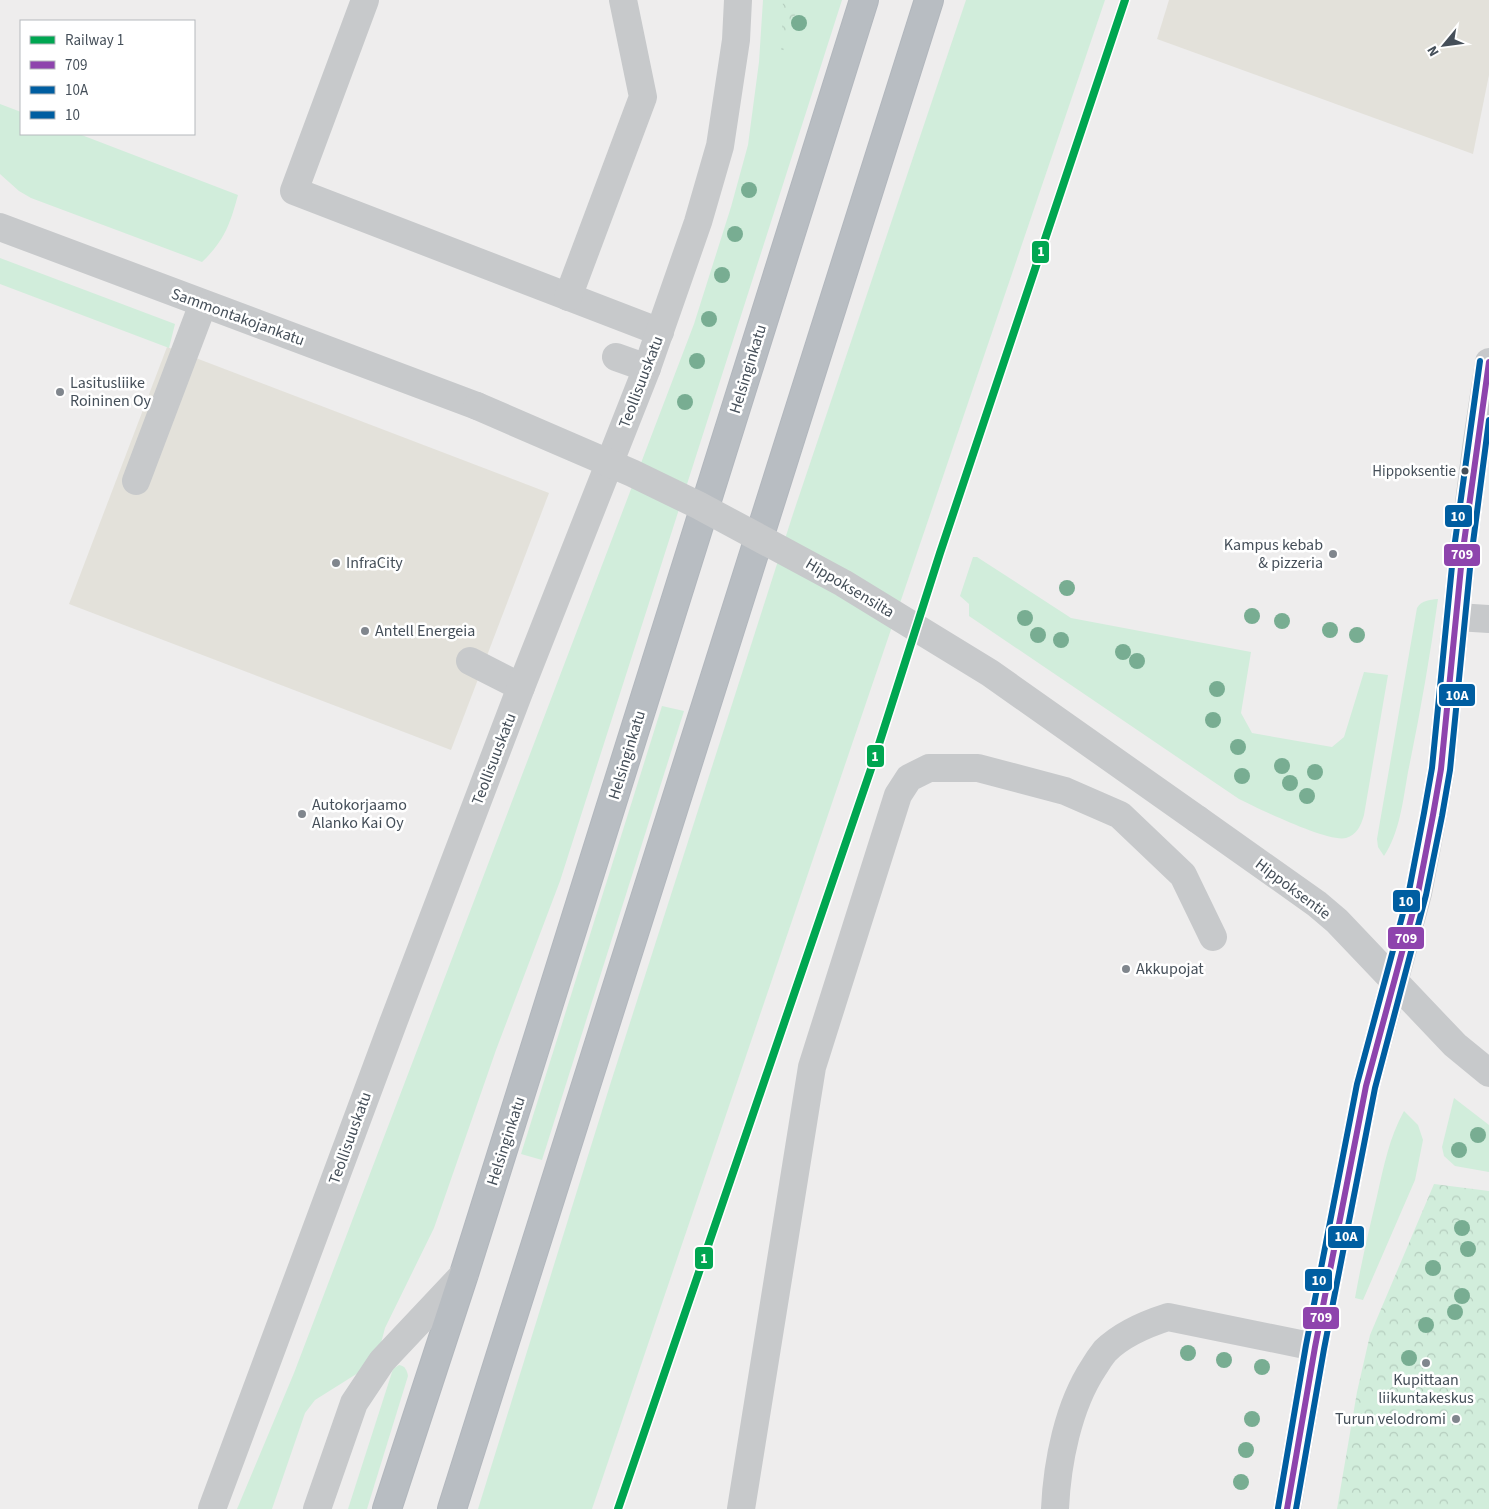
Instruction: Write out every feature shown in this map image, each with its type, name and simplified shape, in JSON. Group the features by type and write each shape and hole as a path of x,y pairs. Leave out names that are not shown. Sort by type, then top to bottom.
{"highway":[{"name":"Helsinginkatu","path":"387,1509 464,1274 864,0"},
{"path":"452,1509 929,0"}],"street":[{"path":"365,0 294,191 660,332"},
{"path":"568,297 643,97 622,0"},
{"name":"Teollisuuskatu","path":"212,1509 393,1023 660,332 698,222 720,146 736,40 738,0"},
{"name":"Sammontakojankatu","path":"0,227 477,406"},
{"path":"136,481 203,304"},
{"path":"616,357 647,368"},
{"path":"1287,1509 1315,1347 1366,1086 1418,894 1433,815 1441,769 1477,441 1489,362"},
{"name":"Hippoksensilta","path":"477,406 632,473 775,544 843,582 990,673 1196,819"},
{"path":"1457,617 1489,619"},
{"path":"470,661 522,687"},
{"path":"741,1509 812,1067 898,795 909,778 929,768 978,768 1065,791 1120,815 1183,875 1213,937"},
{"name":"Hippoksentie","path":"1196,819 1317,904 1337,921 1455,1045 1489,1073"},
{"path":"317,1509 354,1402 382,1361 464,1274"},
{"path":"1055,1509 1056,1482 1060,1463 1069,1425 1083,1384 1104,1352 1120,1339 1147,1324 1168,1317 1315,1347"}],"shaded area":[{"path":"1169,0 1489,0 1489,75 1473,154 1157,39"},
{"path":"167,347 549,493 451,750 69,604"}],"green space":[{"path":"763,0 842,0 560,881 496,1050 434,1228 385,1328 380,1347 358,1373 315,1400 305,1413 272,1509 237,1509 294,1373 694,324 731,207 748,145 759,62"},
{"path":"783,0 800,0 781,57"},
{"path":"966,0 1105,0 592,1509 478,1509 610,1085 793,514"},
{"path":"0,104 20,112 20,135 82,135 238,195 226,231 202,262 31,198 19,191 0,174"},
{"path":"0,258 175,324 169,348 0,284"},
{"path":"973,557 977,557 1071,618 1251,652 1241,713 1252,733 1332,747 1344,737 1364,672 1388,675 1364,815 1358,829 1353,835 1346,838 1325,835 1293,824 1239,799 969,616 969,604 960,596"},
{"path":"1438,599 1402,805 1394,837 1384,856 1378,847 1377,839 1417,608 1423,602"},
{"path":"662,706 684,711 542,1160 521,1154"},
{"path":"1454,1098 1489,1125 1489,1172 1455,1166 1444,1156 1442,1147"},
{"path":"1404,1111 1418,1125 1423,1140 1415,1180 1363,1300 1355,1298 1365,1247 1394,1131"},
{"name":"Kupittaan liikuntakeskus","path":"1434,1184 1489,1191 1489,1509 1337,1509 1357,1392 1370,1335"},
{"path":"399,1365 403,1366 408,1376 367,1509 348,1509 393,1369"}],"rail line":[{"name":"1","path":"618,1509 872,766 940,553 1125,0"}],"transit line":[{"name":"10","path":"1278,1508 1306,1345 1357,1084 1409,891 1432,768 1453,556 1480,361"},
{"name":"709","path":"1287,1509 1315,1347 1366,1086 1418,893 1433,815 1441,769 1462,557 1489,362"},
{"name":"10A","path":"1296,1509 1324,1349 1375,1088 1426,895 1442,816 1450,770 1471,558 1489,420"}],"place":[{"name":"Lasitusliike Roininen Oy","path":"60,392"},
{"name":"Hippoksentie","path":"1465,471"},
{"name":"Kampus kebab & pizzeria","path":"1333,554"},
{"name":"InfraCity","path":"336,563"},
{"name":"Antell Energeia","path":"365,631"},
{"name":"Autokorjaamo Alanko Kai Oy","path":"302,814"},
{"name":"Akkupojat","path":"1126,969"},
{"name":"Kupittaan liikuntakeskus","path":"1426,1363"},
{"name":"Turun velodromi","path":"1456,1419"}]}
